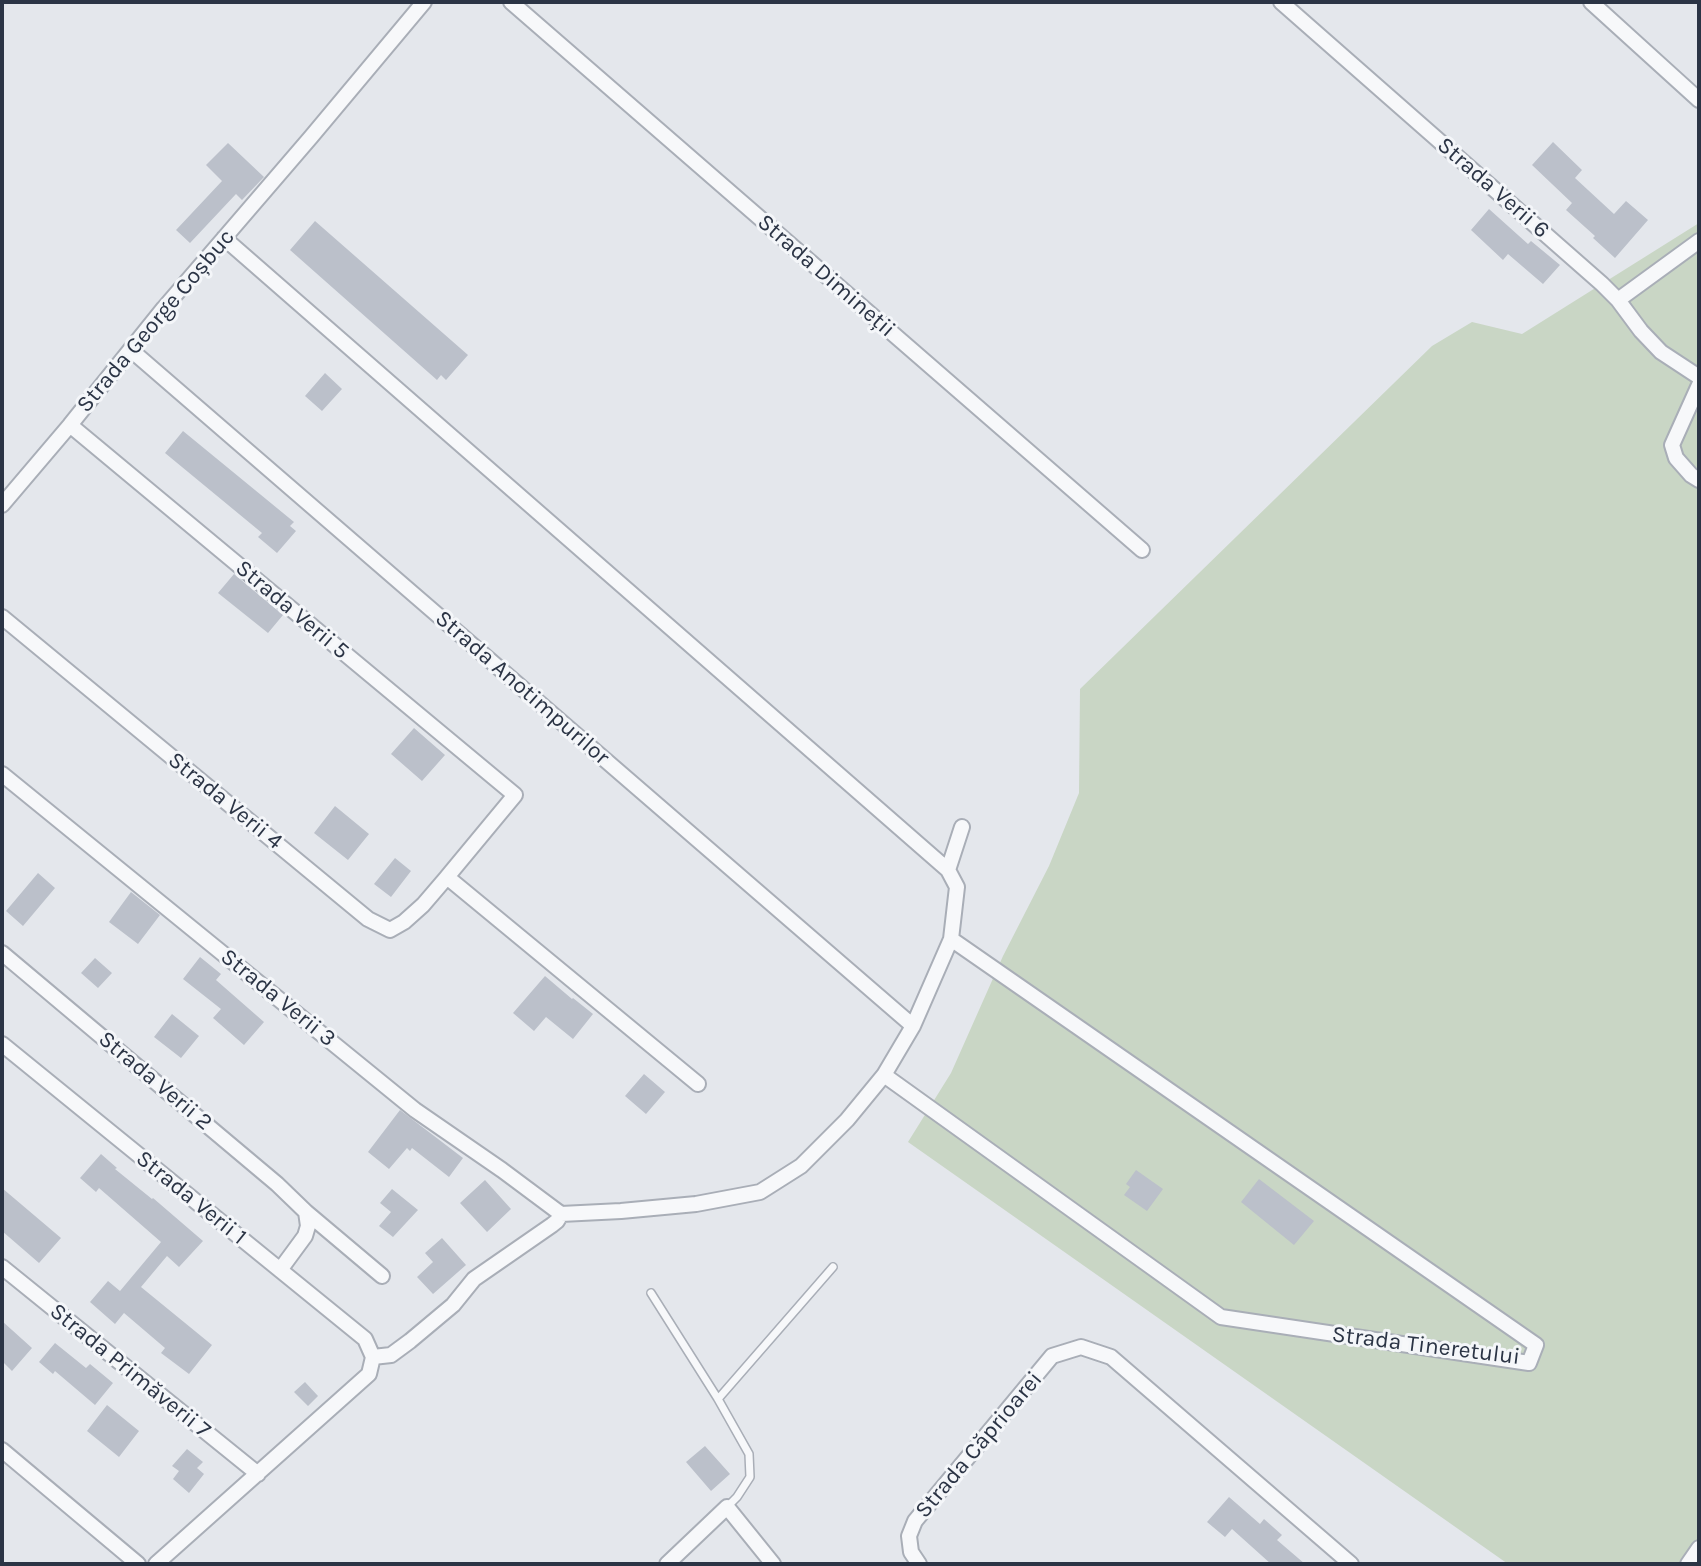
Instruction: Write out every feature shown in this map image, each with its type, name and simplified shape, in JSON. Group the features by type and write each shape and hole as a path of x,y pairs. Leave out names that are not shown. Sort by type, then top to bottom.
{"street":[{"name":"Strada George Coșbuc","path":"2,506 164,308 424,2"},
{"name":"Strada Dimineții","path":"511,2 1142,550"},
{"name":"Strada Verii 6","path":"1281,2 1618,299 1641,331 1661,352 1699,377"},
{"path":"1591,2 1699,100"},
{"path":"156,1564 369,1374 373,1357 391,1355 410,1341 453,1305 474,1279 552,1225 561,1214 696,1204 760,1192 801,1166 847,1120 884,1075 913,1027 951,939 957,887 948,870 224,238"},
{"path":"1618,299 1699,242"},
{"name":"Strada Anotimpurilor","path":"131,350 913,1027"},
{"path":"1695,478 1676,458 1672,445 1699,385"},
{"name":"Strada Verii 5","path":"70,425 514,795"},
{"name":"Strada Verii 4","path":"2,617 368,919 390,930 404,922 447,877 514,795"},
{"name":"Strada Verii 3","path":"2,774 415,1110 561,1214"},
{"path":"948,870 962,827"},
{"path":"447,877 698,1084"},
{"name":"Strada Tineretului","path":"884,1075 1221,1317 1529,1363 1536,1345 951,939"},
{"name":"Strada Verii 2","path":"2,953 382,1276"},
{"name":"Strada Verii 1","path":"2,1044 365,1339 373,1357"},
{"path":"280,1270 305,1236 308,1226 306,1212"},
{"name":"Strada Primăverii 7","path":"2,1267 258,1474"},
{"name":"Strada Căprioarei","path":"919,1564 911,1552 909,1536 915,1521 1052,1356 1081,1347 1111,1357 1351,1564"},
{"path":"2,1450 138,1564"},
{"path":"237,1458 239,1491"},
{"path":"667,1564 727,1507 773,1564"},
{"path":"1688,1564 1699,1548"}],"lane":[{"path":"718,1399 833,1267"},
{"path":"651,1293 718,1399 749,1454 750,1477 727,1507"}],"green space":[{"path":"1699,223 1699,1564 1508,1564 908,1142 951,1073 1003,956 1049,866 1079,793 1080,689 1432,346 1472,322 1522,334"}],"building":[{"path":"1553,142 1582,170 1575,178 1614,214 1626,201 1648,220 1615,258 1566,210 1572,203 1532,165"},
{"path":"228,143 264,177 242,200 236,194 190,243 176,230 222,181 206,165"},
{"path":"1489,209 1528,244 1531,241 1560,265 1543,284 1508,254 1503,260 1471,230"},
{"path":"315,221 468,355 446,380 441,375 437,380 290,250"},
{"path":"325,373 342,389 322,411 305,396"},
{"path":"183,431 294,522 290,526 296,531 277,553 258,537 262,533 165,453"},
{"path":"234,574 283,615 268,633 218,593"},
{"path":"414,728 445,755 422,781 391,754"},
{"path":"335,806 369,834 348,860 314,833"},
{"path":"395,858 411,871 391,897 374,884"},
{"path":"38,873 55,888 23,926 6,911"},
{"path":"131,892 160,915 138,944 109,922"},
{"path":"200,957 221,974 216,980 264,1022 244,1045 213,1018 221,1009 183,979"},
{"path":"95,958 112,973 98,988 81,973"},
{"path":"545,976 593,1014 573,1039 546,1017 534,1031 513,1013"},
{"path":"172,1014 199,1036 181,1058 154,1037"},
{"path":"644,1074 665,1092 646,1114 625,1096"},
{"path":"400,1110 463,1158 449,1177 412,1148 410,1151 407,1148 389,1169 368,1152"},
{"path":"101,1154 117,1168 115,1169 203,1241 179,1267 167,1256 141,1287 212,1345 189,1374 161,1353 165,1348 124,1313 115,1324 90,1302 108,1281 120,1291 161,1242 99,1188 96,1192 80,1178"},
{"path":"1136,1170 1163,1189 1147,1211 1124,1195 1130,1187 1126,1184"},
{"path":"1259,1179 1314,1221 1294,1245 1241,1202"},
{"path":"485,1180 511,1209 487,1232 460,1203"},
{"path":"2,1188 61,1238 39,1263 2,1231"},
{"path":"392,1189 418,1210 393,1237 379,1226 391,1212 380,1203"},
{"path":"442,1238 466,1265 433,1294 417,1277 433,1262 425,1253"},
{"path":"2,1321 32,1348 12,1371 2,1361"},
{"path":"55,1343 86,1368 90,1364 113,1383 95,1405 55,1371 53,1374 39,1362"},
{"path":"305,1382 318,1396 308,1406 294,1392"},
{"path":"107,1405 139,1431 119,1457 87,1431"},
{"path":"705,1446 730,1474 711,1491 686,1462"},
{"path":"187,1449 203,1462 197,1468 204,1474 189,1493 173,1479 179,1471 172,1466"},
{"path":"1229,1497 1260,1524 1264,1519 1282,1535 1277,1540 1305,1564 1271,1564 1232,1529 1225,1537 1207,1522"}]}
